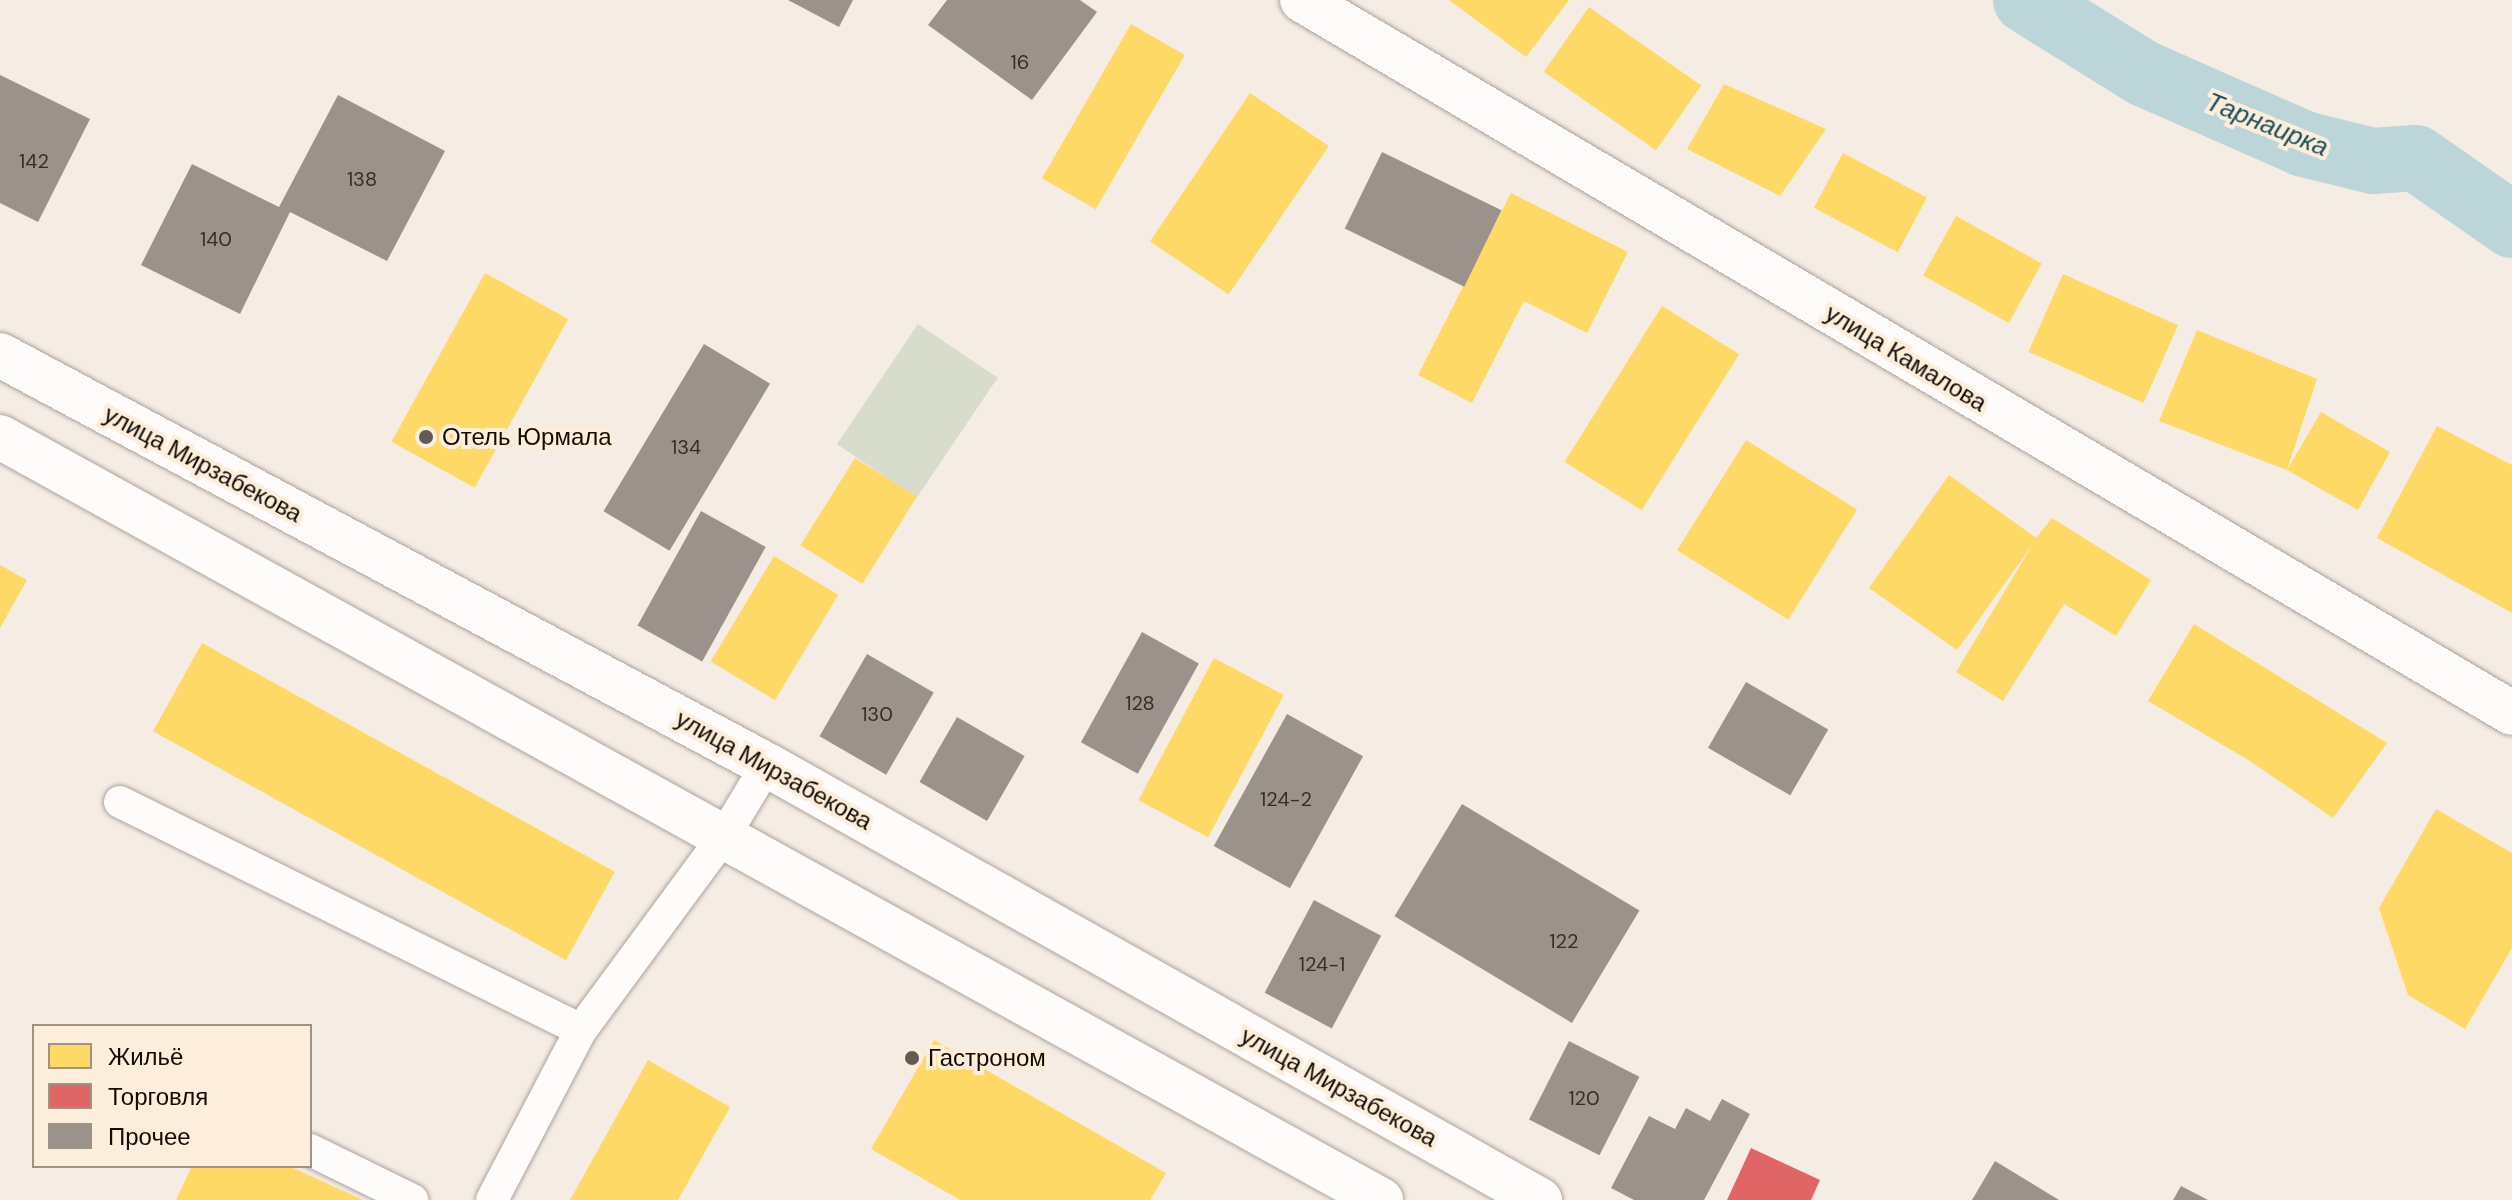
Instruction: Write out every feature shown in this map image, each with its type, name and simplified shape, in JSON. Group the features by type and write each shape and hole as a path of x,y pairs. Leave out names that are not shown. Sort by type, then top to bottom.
{"main road":[{"name":"улица Камалова","path":"1302,0 2512,713"},
{"name":"улица Мирзабекова","path":"0,355 767,765 1540,1200"},
{"path":"0,437 1381,1200"}],"lane":[{"path":"492,1200 581,1030 724,836 767,765"},
{"path":"120,802 581,1030"},
{"path":"312,1151 412,1200"}],"green space":[{"path":"918,324 998,378 917,498 837,444"}],"building: Жильё":[{"path":"1449,0 1569,0 1526,57"},
{"path":"1589,7 1701,86 1656,150 1544,72"},
{"path":"1131,24 1185,55 1096,209 1042,178"},
{"path":"1724,84 1826,129 1780,196 1687,149"},
{"path":"1250,93 1329,146 1229,295 1150,241"},
{"path":"1843,153 1927,198 1898,252 1814,208"},
{"path":"1511,193 1628,252 1587,333 1524,301 1472,403 1418,375"},
{"path":"1956,216 2042,264 2009,323 1923,275"},
{"path":"485,273 568,319 475,488 391,442"},
{"path":"2063,274 2178,325 2144,403 2028,352"},
{"path":"1662,306 1739,354 1642,510 1564,462"},
{"path":"2197,330 2317,379 2287,470 2159,421"},
{"path":"2321,412 2390,452 2358,510 2287,470"},
{"path":"2437,426 2512,465 2512,613 2377,538"},
{"path":"1746,440 1857,509 1788,620 1677,550"},
{"path":"855,458 917,497 862,584 800,545"},
{"path":"1949,475 2036,538 2052,518 2151,580 2116,636 2064,604 2003,701 1956,672 2033,544 1957,650 1869,588"},
{"path":"774,556 838,595 775,700 711,661"},
{"path":"0,565 27,580 0,628"},
{"path":"2194,624 2387,743 2333,818 2250,761 2148,701"},
{"path":"202,643 615,872 566,960 153,731"},
{"path":"1214,658 1284,695 1208,837 1138,800"},
{"path":"2436,809 2512,853 2512,948 2465,1029 2408,995 2379,908"},
{"path":"934,1040 1166,1173 1150,1200 960,1200 871,1149"},
{"path":"648,1060 730,1107 678,1200 570,1200"},
{"path":"191,1168 293,1168 363,1200 176,1200"}],"building: Торговля":[{"path":"1751,1148 1820,1180 1811,1200 1727,1200"}],"building: Прочее":[{"path":"788,0 853,0 839,27"},
{"path":"947,0 1080,0 1097,12 1032,100 928,25"},
{"path":"0,75 90,119 38,222 0,203"},
{"path":"338,95 445,151 387,261 290,212 240,314 141,265 192,164 279,207"},
{"path":"1382,152 1502,210 1464,287 1345,228"},
{"path":"704,344 770,384 670,551 604,511"},
{"path":"701,511 766,547 702,661 637,626"},
{"path":"1142,632 1199,664 1138,774 1081,742"},
{"path":"867,654 934,692 886,775 820,736"},
{"path":"1746,682 1828,730 1790,795 1708,748"},
{"path":"1287,714 1363,756 1290,888 1214,846"},
{"path":"957,717 1025,756 987,821 920,782"},
{"path":"1462,804 1639,911 1572,1023 1395,916"},
{"path":"1314,900 1381,936 1332,1028 1265,993"},
{"path":"1569,1041 1639,1077 1599,1155 1529,1119"},
{"path":"1722,1099 1750,1114 1704,1200 1634,1200 1611,1188 1649,1116 1675,1129 1686,1108 1710,1121"},
{"path":"1995,1161 2059,1200 1972,1200"},
{"path":"2181,1186 2208,1200 2173,1200"}],"waterway":[{"name":"Тарнаирка","path":"2026,0 2143,73 2304,144 2373,161 2416,158 2512,225"}],"place":[{"name":"Отель Юрмала","path":"426,437"},
{"name":"Гастроном","path":"912,1058"}]}
